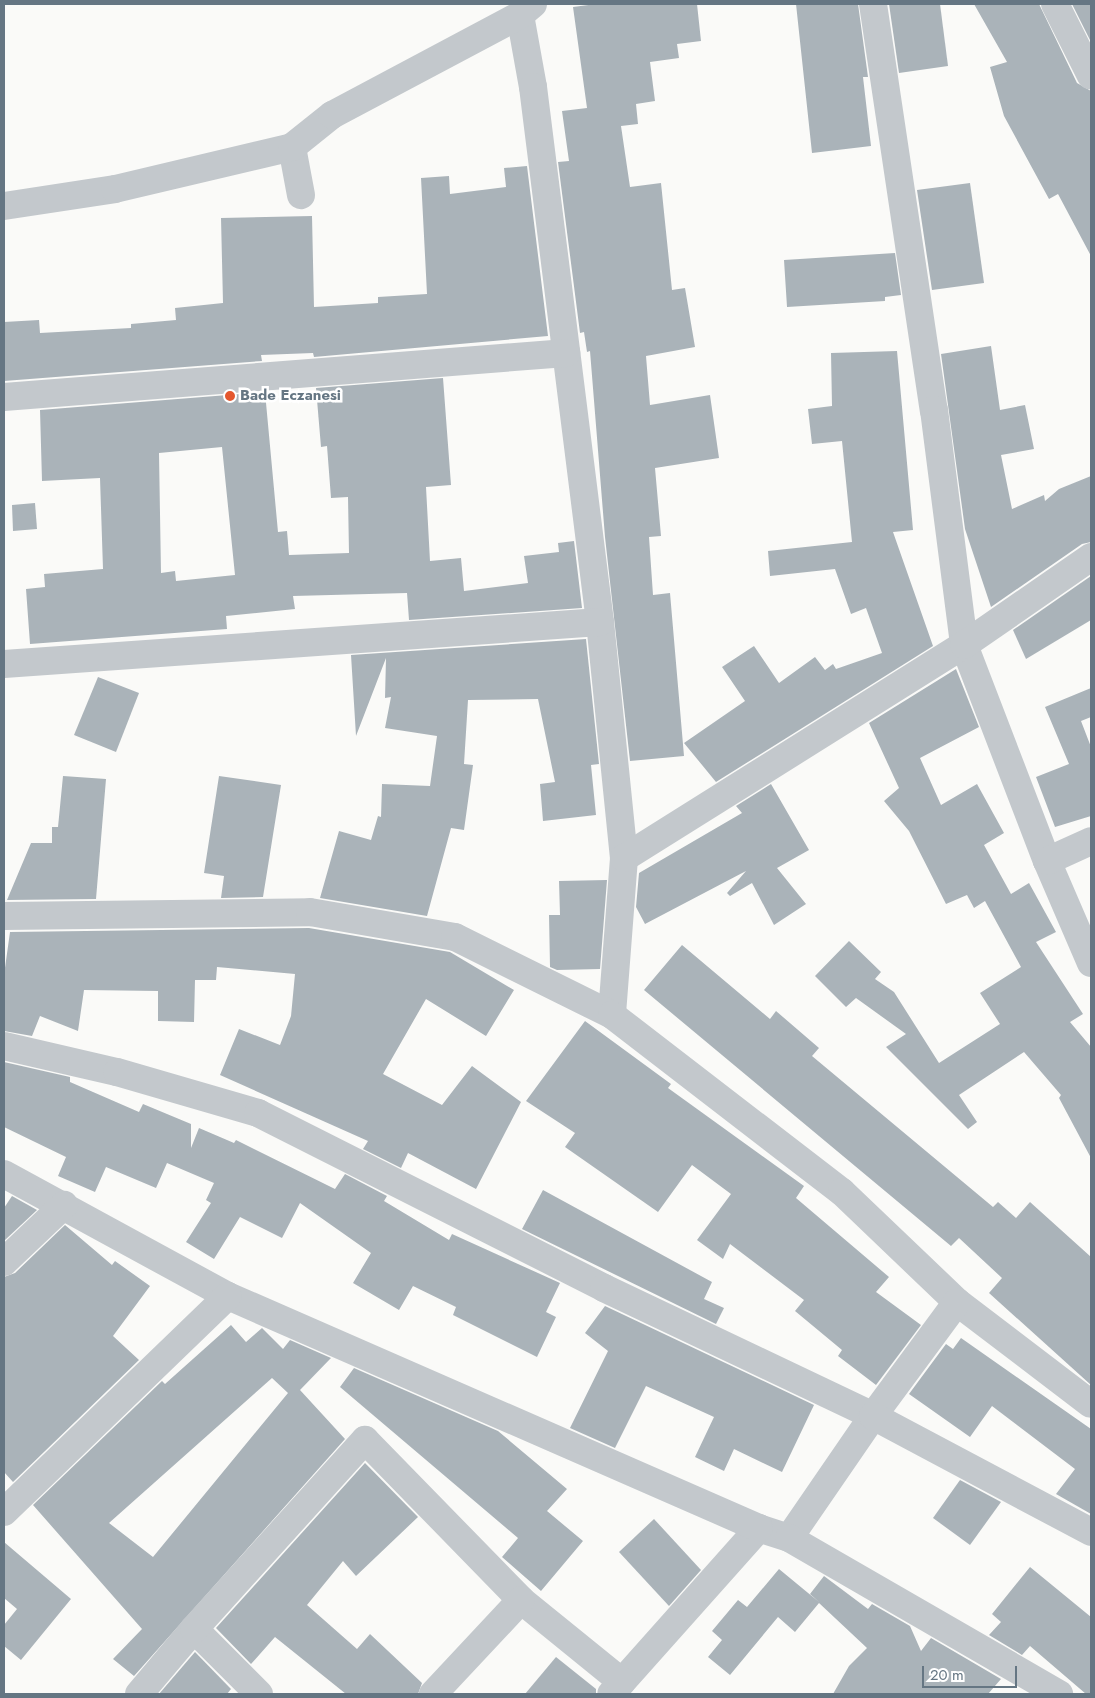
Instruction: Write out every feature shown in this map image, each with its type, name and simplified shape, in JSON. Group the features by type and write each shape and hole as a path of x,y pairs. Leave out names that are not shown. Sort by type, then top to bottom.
{"street":[{"path":"873,4 934,410 964,645 1047,861 1091,963"},
{"path":"1055,4 1091,76"},
{"path":"4,206 115,189 292,147 332,115 526,10 532,87 600,622 624,858 612,1015"},
{"path":"292,147 301,195"},
{"path":"4,397 566,353"},
{"path":"624,858 964,645 1091,557"},
{"path":"4,664 600,622"},
{"path":"1047,861 1091,841"},
{"path":"4,916 310,912 455,937 612,1015 842,1192 957,1302 1091,1404"},
{"path":"4,1046 117,1072 258,1113 604,1288 873,1416 1091,1532"},
{"path":"4,1174 228,1296 760,1528 789,1538 1059,1694"},
{"path":"4,1262 64,1205"},
{"path":"4,1512 228,1296"},
{"path":"789,1538 873,1416 957,1302"},
{"path":"139,1694 194,1629 365,1440 521,1600 616,1688 760,1528"},
{"path":"433,1694 521,1600"},
{"path":"194,1629 259,1694"}],"building":[{"path":"596,4 697,4 701,41 677,44 679,58 650,62 655,101 636,104 638,124 621,126 630,187 661,183 672,290 685,288 695,347 646,356 650,405 710,395 719,458 655,468 661,536 649,537 653,595 670,593 684,756 630,761 605,537 590,351 587,352 584,332 580,333 558,162 569,161 562,111 587,108 573,7"},
{"path":"796,4 858,4 868,77 863,77 871,146 812,153"},
{"path":"889,4 940,4 948,66 899,73"},
{"path":"974,4 1039,4 1077,83 1091,91 1091,256 1058,194 1049,199 1004,116 990,67 1007,62"},
{"path":"1072,4 1091,4 1091,42"},
{"path":"527,166 548,336 314,357 313,353 261,355 262,361 4,381 4,322 39,320 40,333 131,328 131,324 176,320 175,308 223,303 221,218 312,216 314,307 378,303 378,297 427,294 421,178 449,176 450,194 506,187 504,168"},
{"path":"970,183 984,283 932,290 917,190"},
{"path":"895,253 901,295 885,297 885,301 787,307 784,260"},
{"path":"991,346 1000,410 1025,405 1034,449 1001,455 1012,509 1044,495 1045,501 1059,489 1091,476 1091,542 1082,544 991,607 965,529 941,354"},
{"path":"897,351 913,530 893,532 933,646 716,782 684,743 745,701 722,667 754,646 779,683 815,657 825,670 833,664 836,669 882,653 866,608 851,614 835,569 770,576 768,551 852,542 842,441 812,444 808,409 832,406 831,353"},
{"path":"443,378 451,485 426,487 430,561 461,558 464,591 528,583 524,556 559,552 558,543 574,541 582,608 409,620 407,593 293,596 295,609 226,616 227,629 30,644 26,589 45,587 44,574 103,569 100,478 42,481 40,410 265,392 278,532 287,531 289,555 349,553 348,497 331,498 327,446 321,447 316,388","holes":["222,447 235,575 176,581 175,571 161,573 159,453"]},
{"path":"35,503 37,529 13,531 12,505"},
{"path":"1091,576 1091,620 1026,659 1013,630"},
{"path":"586,639 599,764 591,765 596,815 543,821 540,784 555,782 538,699 468,700 464,764 473,765 464,830 451,828 427,916 320,898 339,831 371,840 378,816 381,817 382,784 430,786 437,736 385,728 391,697 385,698 386,658 356,736 351,655"},
{"path":"956,669 979,727 920,758 941,805 977,784 1004,833 984,845 1011,894 1029,883 1056,932 1036,942 1083,1014 1070,1022 1091,1047 1091,1158 1059,1098 1061,1095 1024,1052 959,1095 977,1122 968,1129 886,1047 906,1034 856,998 846,1007 815,976 849,941 881,972 875,979 894,992 939,1063 1000,1024 980,993 1021,967 985,901 974,908 967,895 946,904 909,831 884,801 899,788 869,723"},
{"path":"98,677 139,693 116,752 74,735"},
{"path":"1091,688 1091,717 1081,721 1091,747 1091,816 1055,827 1036,777 1069,764 1045,707"},
{"path":"63,776 106,779 96,899 7,900 31,843 52,843 52,827 58,827"},
{"path":"219,776 281,785 263,897 221,898 224,876 204,873"},
{"path":"771,784 809,850 777,868 806,904 774,925 752,883 730,896 727,893 746,871 645,924 636,907 639,873 742,813 736,806"},
{"path":"607,880 600,969 557,970 550,967 549,915 560,915 559,881"},
{"path":"309,928 450,952 514,990 486,1036 426,999 383,1074 442,1105 472,1066 521,1102 476,1189 408,1153 401,1168 363,1149 368,1141 220,1075 239,1029 280,1045 291,1016 295,974 217,967 216,980 195,980 194,1022 158,1021 158,991 84,990 78,1031 40,1016 32,1036 4,1031 4,975 10,932"},
{"path":"682,945 770,1019 776,1011 819,1048 812,1056 993,1207 998,1202 1016,1218 1030,1202 1091,1257 1091,1385 989,1293 1002,1278 959,1238 951,1246 644,990"},
{"path":"585,1021 671,1084 668,1088 804,1186 796,1198 889,1277 876,1292 921,1325 876,1385 838,1356 842,1350 795,1311 804,1300 730,1244 723,1259 697,1240 731,1194 692,1165 658,1212 565,1147 575,1133 526,1101"},
{"path":"4,1062 70,1077 70,1082 139,1112 143,1104 191,1124 191,1148 199,1128 234,1143 236,1140 335,1189 345,1174 387,1196 384,1201 449,1240 452,1234 560,1283 546,1312 556,1317 537,1357 453,1315 456,1307 413,1286 399,1310 353,1283 371,1253 300,1203 282,1238 240,1217 214,1259 186,1242 211,1203 206,1200 214,1183 167,1163 156,1188 106,1167 95,1192 58,1176 66,1157 4,1127"},
{"path":"543,1190 712,1282 704,1299 724,1308 716,1324 522,1229"},
{"path":"12,1196 37,1210 4,1241 4,1208"},
{"path":"65,1225 112,1265 115,1261 150,1286 113,1336 139,1360 13,1482 4,1472 4,1277 15,1273"},
{"path":"605,1306 814,1405 782,1472 734,1449 724,1471 695,1457 714,1417 646,1386 615,1448 570,1428 608,1351 585,1333"},
{"path":"231,1325 246,1342 262,1328 283,1349 290,1340 331,1358 300,1390 345,1439 134,1676 113,1659 142,1629 33,1505 162,1381 165,1384","holes":["272,1378 288,1393 153,1557 109,1523"]},
{"path":"961,1338 1091,1429 1091,1514 1056,1494 1075,1469 992,1406 970,1437 909,1394 946,1344 953,1349"},
{"path":"354,1368 498,1431 567,1489 547,1511 583,1541 541,1591 502,1557 518,1538 340,1387"},
{"path":"365,1463 418,1517 356,1576 343,1561 307,1605 357,1649 370,1634 422,1683 418,1694 346,1694 275,1637 251,1664 216,1628"},
{"path":"960,1480 1001,1502 970,1545 933,1518"},
{"path":"654,1519 701,1570 669,1606 619,1552"},
{"path":"4,1542 71,1599 21,1660 4,1646 4,1625 17,1609 4,1598"},
{"path":"1030,1567 1091,1617 1091,1694 1086,1694 1030,1646 1022,1655 989,1635 1001,1622 992,1614"},
{"path":"779,1569 819,1602 810,1594 824,1576 868,1609 872,1604 910,1626 921,1651 931,1638 1001,1679 988,1694 833,1694 849,1666 867,1648 819,1603 795,1632 778,1617 730,1675 708,1657 722,1640 712,1631 738,1600 747,1607"},
{"path":"195,1652 231,1689 227,1694 159,1694"},
{"path":"556,1657 596,1689 596,1694 525,1694"}],"place":[{"name":"Bade Eczanesi","path":"230,396"}]}
